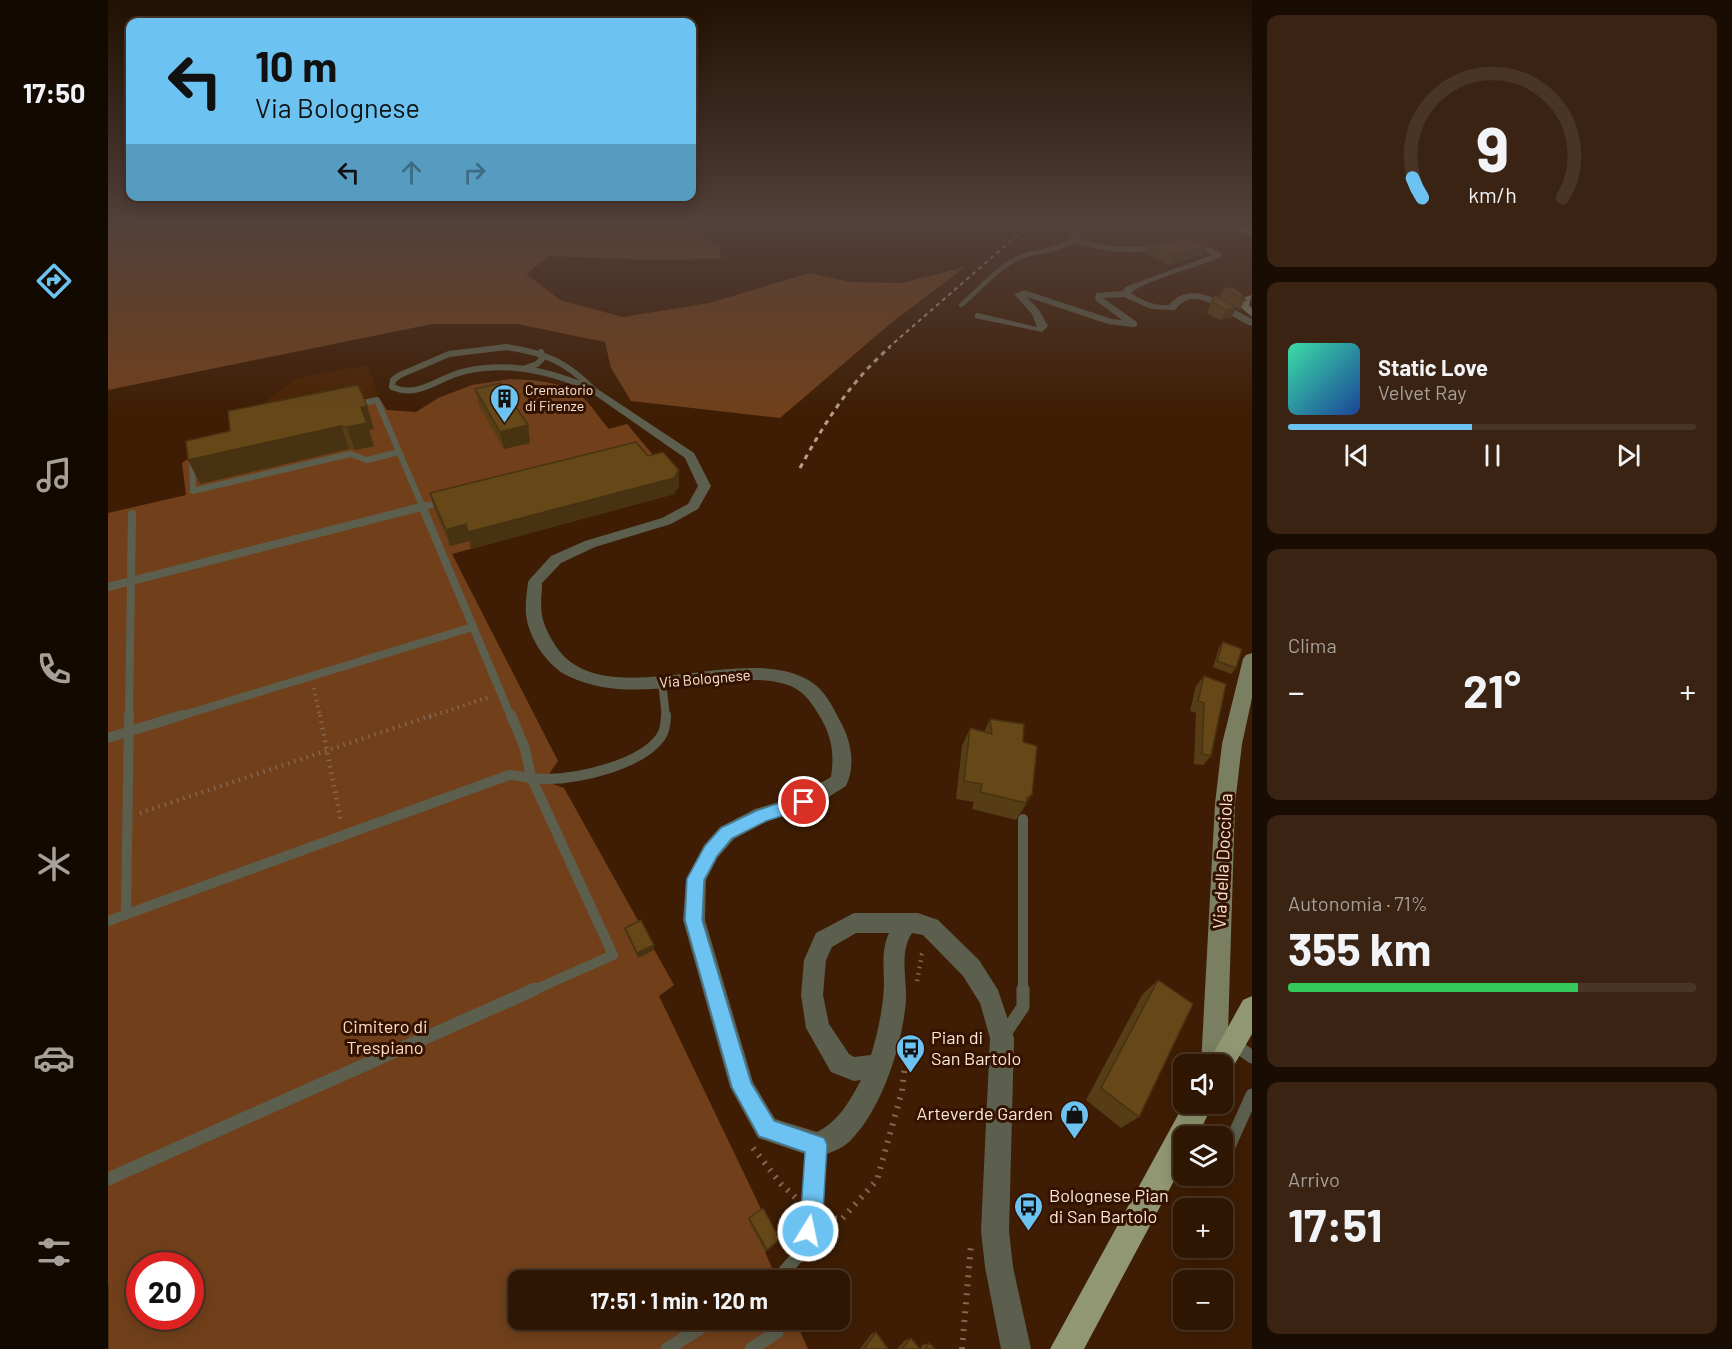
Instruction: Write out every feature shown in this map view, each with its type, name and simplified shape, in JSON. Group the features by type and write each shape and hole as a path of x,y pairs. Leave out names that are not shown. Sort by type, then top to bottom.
{"main road":[{"path":"1228,1054 1247,1030"},
{"path":"1066,1349 1173,1158"}],"street":[{"path":"1126,294 1130,288"},
{"path":"978,316 1040,330 1043,326 1040,315 1032,304 1019,294 1024,293 1111,322 1134,324 1098,298 1099,295 1126,294 1133,299 1161,309 1172,308 1181,296 1189,294 1200,296 1252,323"},
{"path":"1252,298 1245,300 1244,306 1252,314"},
{"name":"Via Bolognese","path":"593,389 690,456 700,469 705,481 704,492 698,503 676,516 643,529 591,543 554,560 540,570 532,588 533,612 544,642 567,668 600,682 662,682 735,673 778,675 804,685 817,698 836,727 844,757 839,781 804,802 762,815 727,833 711,851 696,879 694,899 694,920 742,1087 767,1129 817,1145"},
{"name":"Via della Docciola","path":"1214,1054 1225,804 1232,744 1252,659"},
{"path":"880,1066 854,1069 840,1064 818,1028 812,995 815,960 824,940 854,923 918,923 930,927 971,968 990,998 1002,1038 994,1231 1016,1349"},
{"path":"817,1145 839,1134 860,1109 880,1066 894,995 892,954 896,938 906,924"}],"lane":[{"path":"961,305 981,288"},
{"path":"506,347 541,352 572,367 593,389 558,375 525,368 498,367 470,370 421,391 408,392 392,387 393,380 400,375 449,354 506,347"},
{"path":"525,368 537,364 542,359 541,352"},
{"path":"108,1179 613,955 531,777 525,748 377,400 342,407"},
{"path":"201,455 192,462 193,490 350,454 367,460 399,453"},
{"path":"108,587 445,501"},
{"path":"126,915 132,514"},
{"path":"108,738 473,627"},
{"path":"108,921 509,775 550,779 601,770 637,758 662,736 665,715 662,682"},
{"path":"1002,1038 1023,1007 1023,819"},
{"path":"1233,1137 1252,1095"},
{"path":"786,1270 804,1249 812,1212 817,1145"},
{"path":"667,1349 698,1330"},
{"path":"751,1349 777,1332"}],"path":[{"path":"311,676 344,835"},
{"path":"127,818 501,693"},
{"path":"917,984 922,954 929,948"},
{"path":"750,1144 781,1184 812,1212 841,1220 877,1180 902,1091 906,1058"},
{"path":"962,1349 971,1242"}],"shaded area":[{"path":"368,365 379,398 233,427 296,378"}],"green space":[{"path":"108,288 544,288 560,300 623,317 709,303 760,288 937,288 891,323 780,418 631,401 611,368 605,342 517,324 432,324 108,390"},
{"name":"Cimitero di Trespiano","path":"510,379 547,382 565,387 581,396 609,429 627,424 679,486 674,494 452,554 558,761 549,774 553,784 564,788 674,985 659,996 762,1211 779,1241 765,1252 773,1270 508,1270 508,1330 799,1330 808,1349 108,1349 108,513 186,495 182,463 233,427 379,398 387,410 416,412 438,398 472,385"}],"building":[{"path":"1224,288 1234,288 1245,300"},
{"path":"1214,295 1236,307 1226,310 1212,302"},
{"path":"500,383 528,425 500,432 475,389"},
{"path":"358,385 367,406 361,407 367,423 341,426 188,460 186,441 230,431 228,411"},
{"path":"636,442 648,456 663,452 679,470 674,478 468,532 466,524 446,530 430,493"},
{"path":"1223,642 1242,649 1236,668 1217,661"},
{"path":"1204,676 1226,684 1211,756 1202,754 1204,703 1198,701"},
{"path":"990,719 1024,724 1023,742 1037,746 1032,795 1027,798 1026,803 980,792 982,784 964,781 970,728 992,734"},
{"path":"641,920 654,945 637,953 625,928"},
{"path":"1158,980 1193,1004 1139,1117 1101,1088"},
{"path":"763,1208 780,1239 767,1250 749,1218"},
{"path":"876,1332 888,1349 864,1349"},
{"path":"911,1338 920,1349 902,1349"},
{"path":"929,1343 935,1349 926,1349"}],"railway":[{"path":"888,348 957,288"},
{"path":"800,468 839,403 890,347"}],"place":[{"name":"Crematorio di Firenze","path":"504,424"},
{"name":"Pian di San Bartolo","path":"910,1074"},
{"name":"Arteverde Garden","path":"1074,1140"},
{"name":"Bolognese Pian di San Bartolo","path":"1028,1232"}],"route":[{"path":"804,802 762,815 727,833 711,851 696,879 694,920 742,1087 767,1129 817,1145 812,1212 808,1231"}]}
